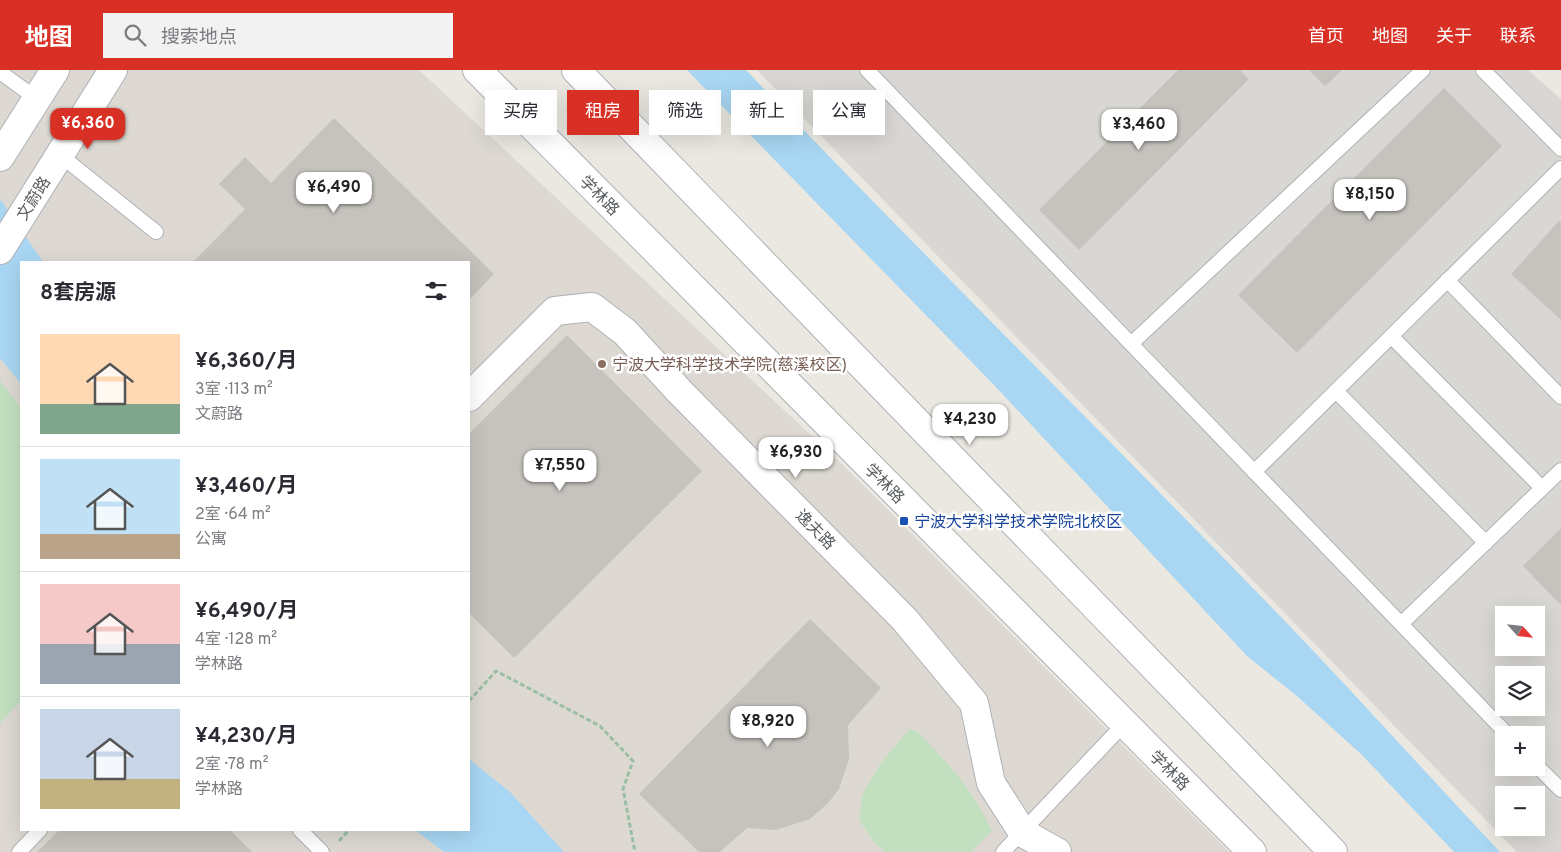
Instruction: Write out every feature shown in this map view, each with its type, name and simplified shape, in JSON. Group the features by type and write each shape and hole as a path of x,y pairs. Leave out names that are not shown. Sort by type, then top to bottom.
{"main road":[{"path":"0,157 55,70"},
{"name":"文蔚路","path":"0,250 113,70"},
{"name":"学林路","path":"477,70 1252,852"},
{"path":"576,70 1333,852"},
{"name":"逸夫路","path":"470,396 555,311 592,307 625,332 680,392 906,620 974,702 991,783 1023,833 1057,852"}],"lane":[{"path":"867,70 1499,726"},
{"path":"1131,344 1423,70"},
{"path":"1483,70 1561,149"},
{"path":"0,72 36,99"},
{"path":"60,155 156,232"},
{"path":"1254,472 1561,168"},
{"path":"1447,280 1561,397"},
{"path":"1391,336 1542,488"},
{"path":"1336,391 1486,543"},
{"path":"1401,624 1561,470"},
{"path":"1003,852 1124,724"},
{"path":"1545,774 1561,790"},
{"path":"18,852 39,831"},
{"path":"301,831 322,852"}],"path":[{"path":"470,700 496,671 600,726 633,761 623,789 635,852"}],"shaded area":[{"name":"宁波大学科学技术学院(慈溪校区)","path":"0,70 419,70 485,131 485,135 489,135 843,465 1229,852 0,852"},
{"path":"757,70 1528,70 1561,99 1561,852 1517,852 1501,836 1545,836 1545,786 1495,786 1495,829 820,135 885,135 885,90 813,90 813,128 803,117 803,90 776,90"}],"green space":[{"path":"0,381 20,407 20,702 0,723"},
{"path":"909,729 917,731 949,766 985,816 992,831 971,852 886,852 874,842 859,820 862,795 881,763"}],"water":[{"path":"687,70 746,70 765,90 731,90 731,115 721,105 721,90 706,90"},
{"path":"803,129 1280,616 1500,852 1454,852 1361,754 1297,696 1247,656 995,386 750,135 803,135"},
{"path":"0,199 42,261 20,261 20,383 0,358"},
{"path":"470,760 510,792 564,852 444,852 416,831 470,831"}],"building":[{"path":"1178,70 1240,70 1249,79 1079,250 1039,210"},
{"path":"1309,70 1342,70 1325,86"},
{"path":"1444,88 1502,146 1297,353 1238,295"},
{"path":"334,118 494,274 470,299 470,261 194,261 245,209 219,184 245,157 271,183"},
{"path":"1559,221 1561,222 1561,320 1511,274"},
{"path":"567,335 702,471 514,658 470,614 470,433"},
{"path":"1561,528 1561,605 1523,566"},
{"path":"810,619 881,688 848,725 849,759 839,789 829,802 810,819 776,830 747,828 720,852 699,852 639,794"},
{"path":"58,831 231,831 252,852 37,852"}],"place":[{"name":"宁波大学科学技术学院(慈溪校区)","path":"602,364"},
{"name":"宁波大学科学技术学院北校区","path":"904,521"}]}
